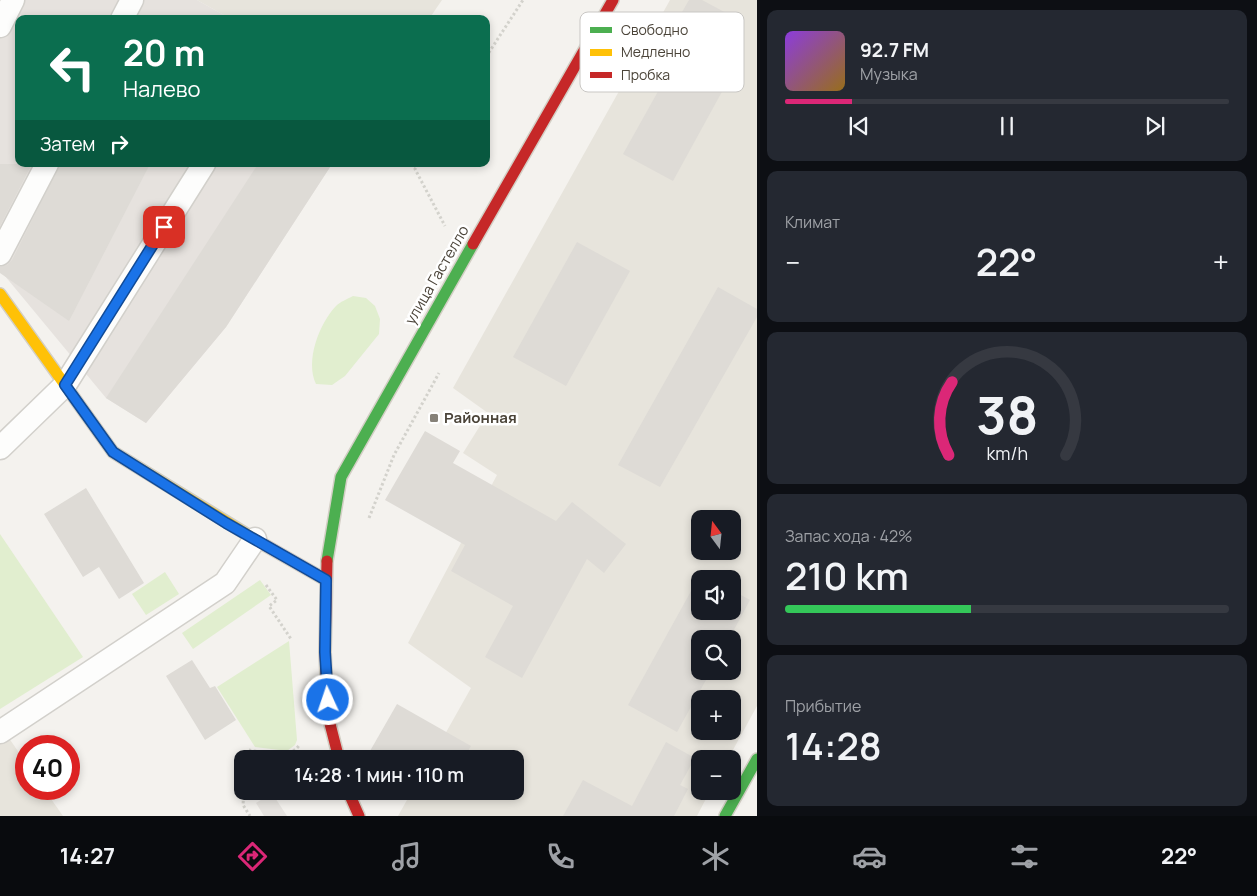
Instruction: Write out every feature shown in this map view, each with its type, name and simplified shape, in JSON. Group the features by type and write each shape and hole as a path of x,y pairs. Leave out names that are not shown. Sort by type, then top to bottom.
{"street":[{"name":"улица Гастелло","path":"606,12 613,0"},
{"name":"улица Гастелло","path":"337,750 328,716 325,652 326,580 327,553 341,477 580,57"},
{"path":"0,294 113,452 250,547 326,580"},
{"path":"725,816 757,759"},
{"path":"352,800 359,816"}],"lane":[{"path":"0,26 14,0"},
{"path":"124,15 132,0"},
{"path":"0,254 45,167"},
{"path":"0,448 65,385 202,167"},
{"path":"0,732 225,583 250,547"}],"path":[{"path":"490,51 523,0"},
{"path":"417,167 415,169 463,260"},
{"path":"367,524 394,455 442,368"},
{"path":"250,547 277,600 269,606 293,641"},
{"path":"294,750 298,748 301,742"},
{"path":"243,800 243,805 250,816"}],"shaded area":[{"path":"0,0 197,0 224,15 15,15 15,167 330,167 226,327 146,423 106,398 0,270"},
{"path":"197,0 442,0 432,15 224,15"},
{"path":"670,0 757,0 757,706 741,735 741,690 691,690 691,740 738,740 733,750 691,750 691,800 705,800 697,816 398,816 407,800 524,800 524,750 436,750 471,688 408,643 497,475 463,453 488,413 453,388 619,92 744,92 744,12 663,12"},
{"path":"0,725 15,747 15,800 52,800 63,816 0,816"},
{"path":"261,800 277,800 287,816 264,816 256,803"}],"green space":[{"path":"353,296 366,298 375,306 380,319 379,334 345,376 332,385 316,384 312,365 319,333 336,306"},
{"path":"0,534 83,657 0,709"},
{"path":"165,572 179,594 146,615 132,594"},
{"path":"260,580 271,595 193,649 182,633"},
{"path":"289,641 297,740 295,745 288,750 255,747 217,687"}],"building":[{"path":"689,0 702,0 724,12 682,12"},
{"path":"658,92 722,92 673,181 623,154"},
{"path":"0,164 15,164 15,167 30,167 0,226"},
{"path":"58,167 148,167 69,321 0,273 0,267 7,265 12,260"},
{"path":"256,167 330,167 226,327 146,423 106,398"},
{"path":"577,242 630,271 566,386 513,357"},
{"path":"718,287 757,309 757,317 660,487 618,465"},
{"path":"425,431 460,451 453,463 556,521 572,502 626,544 604,573 587,559 522,678 485,657 513,606 451,571 465,545 385,500"},
{"path":"86,488 144,583 119,599 99,567 83,577 44,514"},
{"path":"691,591 691,620 739,620 734,630 691,630 691,680 706,680 700,690 691,690 691,707 677,732 628,705"},
{"path":"741,595 750,600 741,617"},
{"path":"192,660 210,688 215,686 236,720 205,740 166,676"},
{"path":"397,704 471,746 469,750 371,750"},
{"path":"666,742 691,756 691,765 680,785 688,789 674,816 563,816 583,780 632,806"}],"traffic: fast":[{"path":"327,561 341,477 473,244"},
{"path":"725,816 757,759"}],"traffic: slow":[{"path":"0,294 113,452 256,540"}],"traffic: jam":[{"path":"606,12 613,0"},
{"path":"473,244 580,58"},
{"path":"256,540 326,580"},
{"path":"327,561 325,652 328,716 337,750"},
{"path":"352,800 359,816"}],"place":[{"name":"Районная","path":"434,418"}],"route":[{"path":"164,227 65,385 113,452 226,523 326,580 325,652 328,700"}]}
